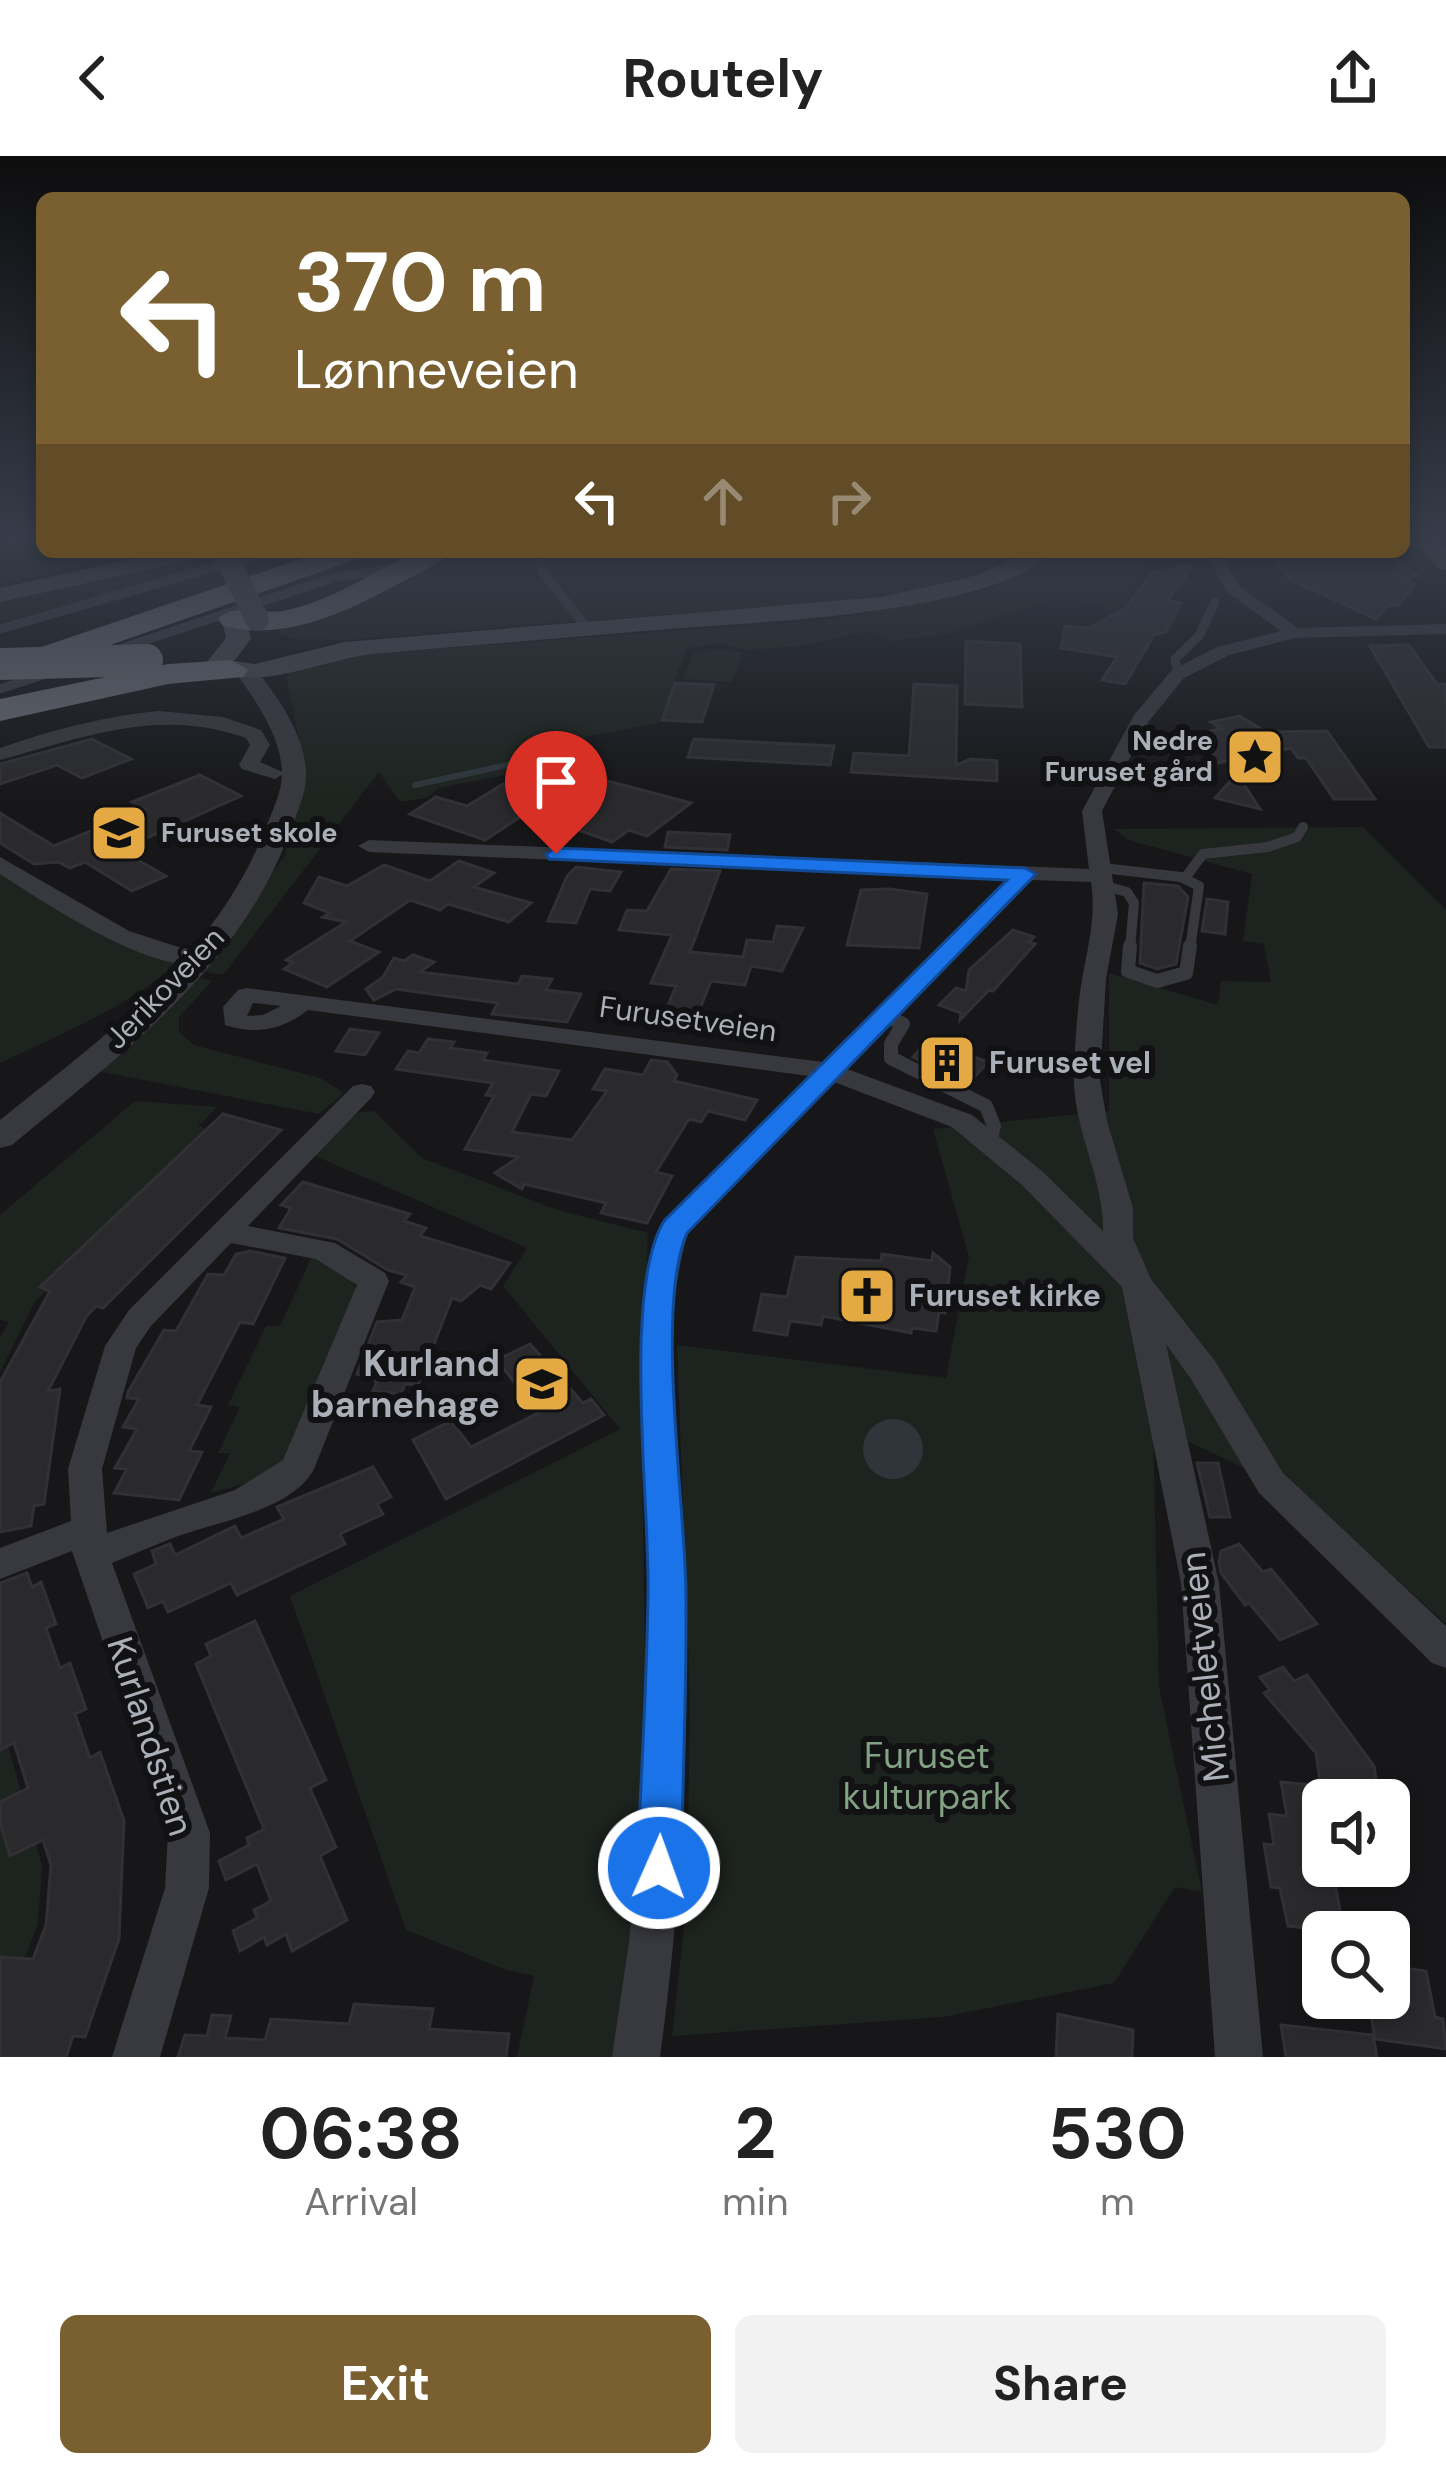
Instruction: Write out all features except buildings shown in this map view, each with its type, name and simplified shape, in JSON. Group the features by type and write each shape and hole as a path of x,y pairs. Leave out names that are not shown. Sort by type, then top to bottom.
{"highway":[{"path":"0,664 108,625"},
{"path":"0,664 123,625"},
{"path":"0,710 168,674 253,644 290,625"},
{"path":"0,664 147,660 253,644"}],"main road":[{"name":"Jerikoveien","path":"243,625 253,644"},
{"path":"253,644 345,650 644,625"}],"street":[{"path":"1282,625 1295,633"},
{"name":"Micheletveien","path":"1239,2057 1200,1583 1137,1282 1118,1238 1118,1208 1093,1121 1088,1079 1094,979 1106,930 1104,877 1092,811 1141,718 1178,674 1223,651 1295,633 1446,629"},
{"name":"Jerikoveien","path":"0,1137 131,1029 217,941 272,856 295,775 253,644"},
{"path":"0,754 85,727 178,718 219,722 254,734 260,745 249,765 275,773"},
{"path":"369,846 1104,877"},
{"path":"0,864 93,920 164,954 201,957"},
{"path":"636,2057 658,1910 667,1591 658,1329 665,1248 674,1228 1025,874"},
{"name":"Furusetveien","path":"303,1002 828,1071 938,1109 990,1141 1137,1282"},
{"name":"Kurlandstien","path":"136,2057 187,1888 189,1833 88,1543 85,1469 121,1346 154,1301 362,1092"},
{"path":"0,1564 246,1501 297,1469 374,1281 324,1250 222,1231"},
{"name":"Micheletveien","path":"1137,1282 1203,1370 1271,1483 1446,1651"}],"lane":[{"path":"0,689 190,625"},
{"path":"585,625 589,630"},
{"path":"1178,674 1175,659 1204,625"},
{"path":"1104,877 1184,878 1202,854 1278,845 1298,838 1303,827"},
{"name":"Micheletveien","path":"1104,877 1127,892 1134,903 1128,971 1140,980 1167,982 1189,967 1199,886 1184,878"},
{"path":"882,1014 903,1024 891,1044 890,1058 986,1106 994,1126 990,1141"}],"green space":[{"path":"280,625 531,625 345,640 279,634"},
{"path":"759,625 976,625 948,634 890,641 867,631 808,645 687,648 659,723 584,737 570,762 439,788 427,798 400,802 379,772 223,975 201,971 285,855 305,769 286,676 292,668 341,656"},
{"path":"743,652 732,682 683,679 694,653"},
{"name":"Furuset kulturpark","path":"1363,827 1446,910 1446,1624 1306,1497 1153,1425 1159,1687 1202,1892 1175,1887 1114,1983 943,2017 672,2036 687,1901 690,1702 677,1345 946,1378 969,1257 933,1129 1109,1111 1109,973 1218,1005 1221,981 1271,982 1264,944 1243,941 1252,874 1128,840 1114,829"},
{"path":"0,864 93,920 185,956 121,1003 0,1063"},
{"path":"195,977 212,981 179,1017 179,1032 194,1045 320,1078 344,1093 319,1114 97,1071"},
{"path":"135,1101 217,1107 198,1126 224,1135 36,1300 0,1372 0,1337 9,1322 0,1320 0,1215"},
{"path":"374,1111 422,1158 558,1210 648,1233 641,1419 646,1704 639,1909 613,2057 517,2057 534,1976 506,1970 406,1930 290,1596 620,1429 503,1286 527,1248 306,1152 350,1113"},
{"path":"312,1256 351,1278 359,1296 287,1461 265,1478 211,1493 230,1453 218,1453 240,1407 228,1405 266,1326 280,1326"},
{"path":"0,1717 42,1866 38,1924 0,2022"}],"shaded area":[{"path":"893,1419 914,1428 923,1449 914,1470 893,1479 872,1470 863,1449 872,1428"}],"waterway":[{"path":"415,785 581,749"}],"place":[{"name":"Nedre Furuset gård","path":"1255,757"},
{"name":"Furuset skole","path":"119,833"},
{"name":"Furuset vel","path":"947,1063"},
{"name":"Furuset kirke","path":"867,1296"},
{"name":"Kurland barnehage","path":"542,1384"}],"route":[{"path":"556,854 1025,874 674,1228 665,1248 658,1329 667,1591 659,1868"}]}
